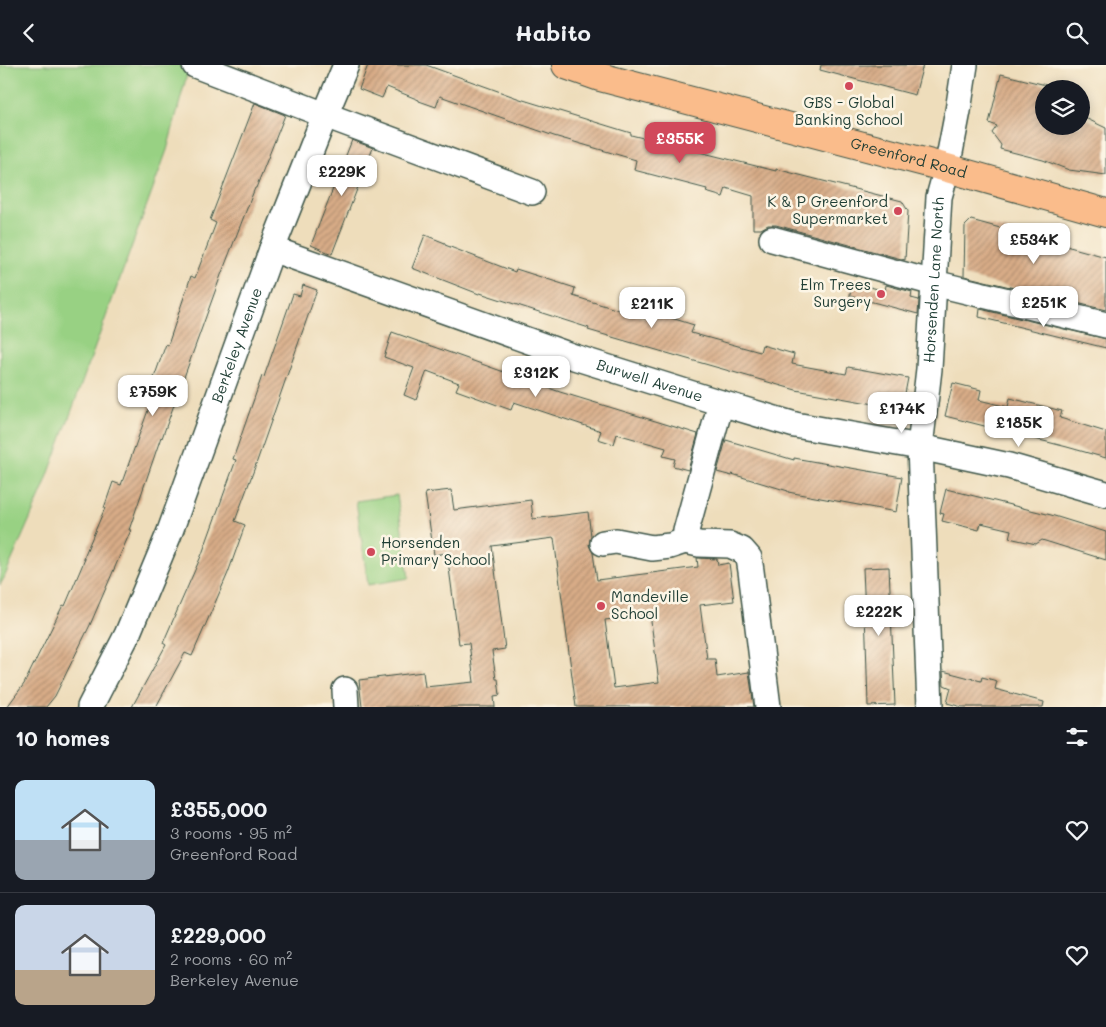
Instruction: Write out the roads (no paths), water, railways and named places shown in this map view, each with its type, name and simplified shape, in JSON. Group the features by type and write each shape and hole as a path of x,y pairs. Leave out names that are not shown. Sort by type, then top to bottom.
{"main road":[{"name":"Greenford Road","path":"566,65 600,77 947,168 1106,213"}],"street":[{"path":"195,65 532,192"},
{"name":"Berkeley Avenue","path":"90,707 127,635 169,534 272,249 324,115 346,65"},
{"name":"Horsenden Lane North","path":"930,707 920,447 929,369 939,197 947,168 958,111 964,65"},
{"path":"772,239 934,283 1106,325"},
{"name":"Burwell Avenue","path":"272,249 574,357 795,425 920,447 1009,467 1106,494"},
{"path":"685,541 686,531 721,403"},
{"path":"603,543 616,541 652,548 670,546 685,541 699,544 730,545 742,550 748,558 751,571 768,707"}],"place":[{"name":"GBS - Global Banking School","path":"849,86"},
{"name":"K & P Greenford Supermarket","path":"898,211"},
{"name":"Elm Trees Surgery","path":"881,294"},
{"name":"Horsenden Primary School","path":"371,552"},
{"name":"Mandeville School","path":"601,606"}]}
